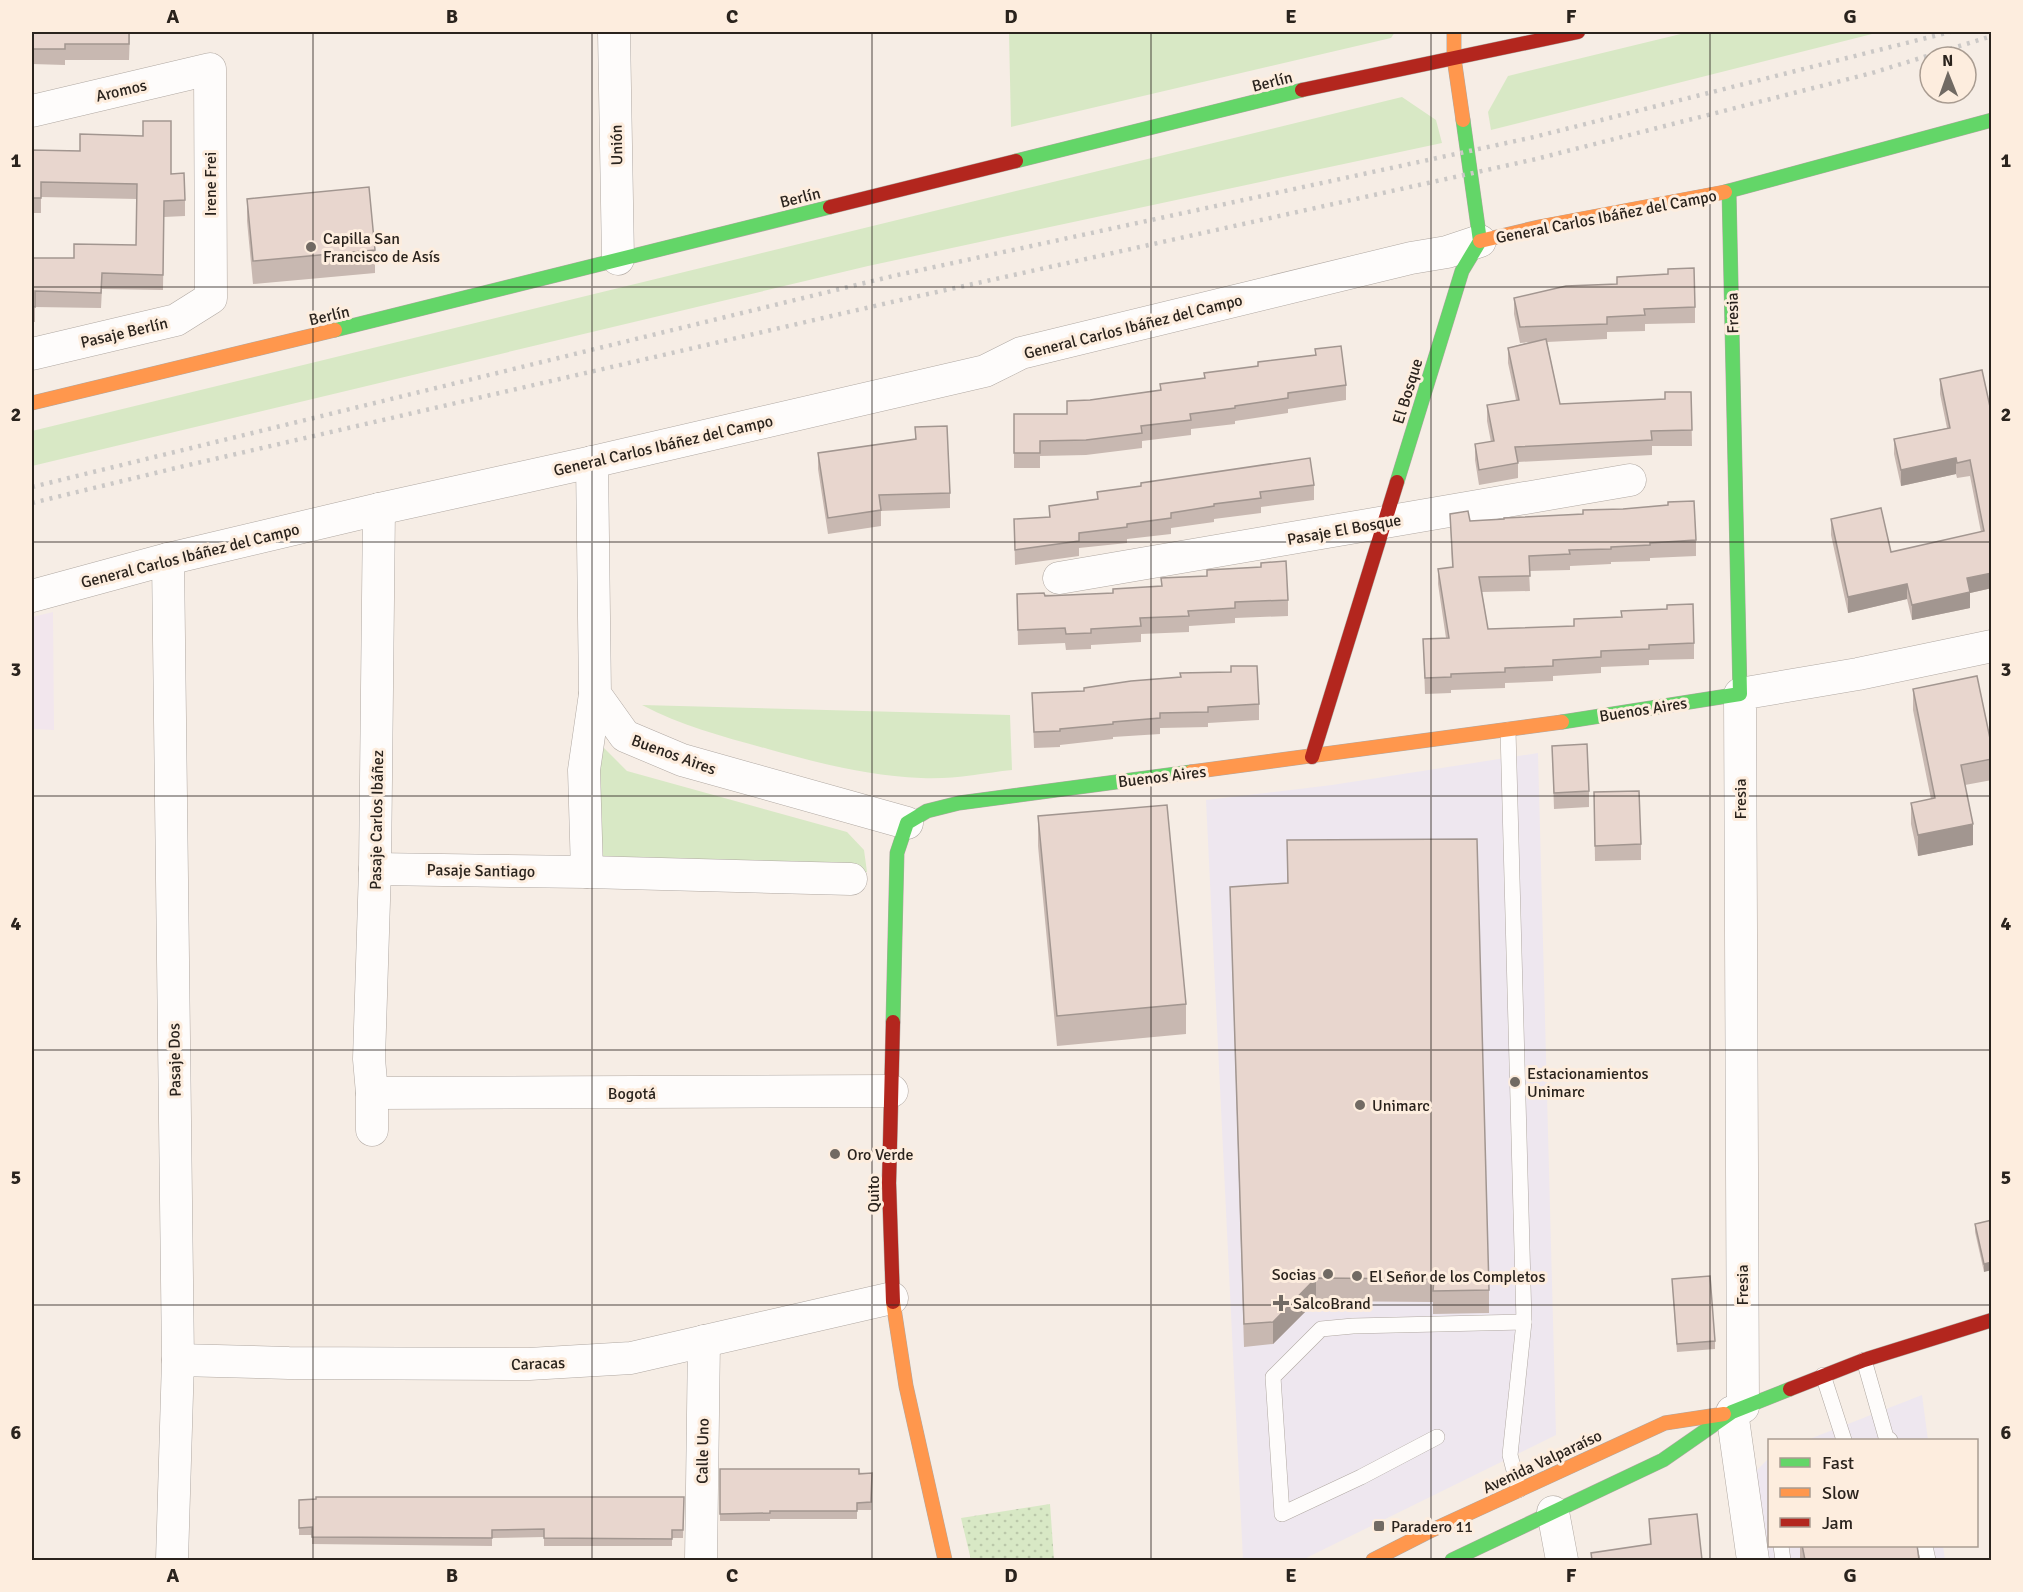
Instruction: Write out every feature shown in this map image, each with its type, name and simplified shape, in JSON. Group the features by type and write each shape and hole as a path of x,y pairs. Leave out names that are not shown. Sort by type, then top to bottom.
{"main road":[{"path":"1454,32 1454,58 1480,242"},
{"name":"Berlín","path":"32,403 464,299 1324,85 1578,32"},
{"name":"General Carlos Ibáñez del Campo","path":"1480,242 1539,227 1730,191 1992,120"},
{"name":"Fresia","path":"1730,191 1740,694"},
{"name":"El Bosque","path":"1312,757 1462,271 1480,242"},
{"name":"Buenos Aires","path":"907,823 927,811 958,803 1508,730 1740,694"},
{"name":"Quito","path":"907,823 897,853 889,1183 892,1298 906,1386 945,1560"},
{"name":"Avenida Valparaíso","path":"1452,1560 1480,1554 1553,1512 1663,1460 1737,1410 1864,1360 1992,1320"},
{"name":"Avenida Valparaíso","path":"1373,1560 1428,1532 1665,1423 1737,1410"}],"street":[{"name":"Unión","path":"614,32 618,259"},
{"name":"Aromos","path":"32,111 210,69"},
{"name":"Irene Frei","path":"210,69 211,298"},
{"name":"General Carlos Ibáñez del Campo","path":"32,596 168,559 379,508 592,462 985,371 1021,353 1411,258 1447,252 1480,242"},
{"name":"Pasaje Berlín","path":"32,354 176,320 211,298"},
{"path":"587,872 584,770 595,694 592,462"},
{"name":"Pasaje El Bosque","path":"1059,578 1630,480"},
{"name":"Pasaje Carlos Ibáñez","path":"372,1130 369,1059 375,869 379,508"},
{"name":"Pasaje Dos","path":"168,559 178,1360 172,1560"},
{"name":"Buenos Aires","path":"1740,694 1858,674 1992,646"},
{"name":"Buenos Aires","path":"595,694 625,736 682,760 907,823"},
{"name":"Fresia","path":"1740,694 1737,1410 1753,1560"},
{"name":"Pasaje Santiago","path":"375,869 851,879"},
{"name":"Bogotá","path":"372,1093 892,1091"},
{"name":"Caracas","path":"178,1360 529,1364 631,1358 892,1298"},
{"name":"Calle Uno","path":"701,1560 704,1341"},
{"path":"1553,1512 1562,1560"}],"lane":[{"path":"1508,730 1524,1323 1510,1455 1519,1490"},
{"path":"1437,1437 1361,1478 1282,1514 1273,1377 1321,1329 1353,1326 1524,1323"},
{"path":"1864,1360 1886,1437 1889,1439"},
{"path":"1823,1375 1844,1439"}],"shaded area":[{"path":"53,612 54,730 32,729 32,617"},
{"path":"1538,753 1556,1435 1302,1560 1243,1560 1206,800 1332,785"},
{"path":"1922,1395 1928,1439 1810,1439"},
{"path":"1768,1459 1768,1547 1943,1547 1945,1560 1767,1560 1755,1472"}],"green space":[{"path":"1009,32 1395,32 1391,38 1011,127"},
{"path":"1689,32 1880,32 1491,130 1488,112 1508,76"},
{"path":"1402,97 1436,120 1442,143 868,266 32,466 32,431"},
{"path":"642,705 1010,715 1012,770 932,778 862,772 719,735 672,719"},
{"path":"601,745 627,771 847,832 864,850 867,872 603,866 594,762"},
{"path":"1050,1504 1054,1560 971,1560 961,1518"}],"building":[{"path":"32,32 129,32 129,44 65,44 65,49 32,49"},
{"path":"143,121 171,121 171,174 184,173 185,200 164,201 163,275 102,273 101,293 35,291 35,307 32,306 32,258 74,258 74,244 136,245 137,184 41,182 41,198 32,198 32,150 80,151 80,134 143,136"},
{"name":"Capilla San Francisco de Asís","path":"369,187 375,250 253,261 247,199"},
{"path":"1694,268 1695,307 1644,309 1645,315 1607,317 1607,324 1520,327 1514,298 1566,286 1617,284 1617,277 1668,274 1668,269"},
{"path":"1546,339 1560,404 1665,399 1665,392 1691,392 1692,430 1651,431 1652,440 1515,447 1518,463 1479,470 1475,444 1494,441 1487,405 1519,400 1508,348"},
{"path":"1341,346 1346,385 1288,393 1288,398 1190,414 1191,420 1141,426 1142,433 1086,440 1040,441 1040,453 1014,453 1014,414 1067,414 1067,401 1161,390 1160,384 1205,378 1204,373 1258,366 1258,362 1316,355 1315,349"},
{"path":"1982,370 1992,416 1992,573 1967,578 1970,592 1912,605 1907,584 1848,597 1831,519 1881,508 1891,552 1984,531 1970,460 1957,463 1956,458 1901,470 1894,439 1950,428 1940,379"},
{"path":"947,426 950,493 879,495 881,510 828,518 818,453 916,439 915,427"},
{"path":"1310,458 1314,485 1260,492 1261,498 1214,504 1214,506 1171,513 1171,518 1127,524 1127,527 1079,533 1079,541 1015,550 1014,519 1050,517 1049,506 1098,499 1097,492 1141,486 1141,483"},
{"path":"1694,501 1696,540 1611,547 1611,549 1569,550 1570,554 1529,556 1530,576 1479,577 1488,629 1574,626 1574,619 1622,617 1621,611 1667,609 1667,605 1693,604 1694,643 1649,645 1649,649 1601,651 1601,657 1553,660 1553,666 1505,668 1505,672 1451,674 1451,677 1425,678 1423,639 1449,638 1438,569 1453,567 1450,514 1468,511 1470,521 1583,514 1583,510 1623,509 1668,505 1668,502"},
{"path":"1286,561 1288,600 1235,602 1235,608 1188,611 1189,616 1140,618 1141,626 1091,629 1091,633 1066,634 1065,628 1018,630 1017,594 1044,593 1045,596 1113,593 1113,589 1162,586 1161,578 1207,576 1207,570 1261,567 1261,563"},
{"path":"1231,666 1257,666 1259,704 1208,707 1208,712 1160,713 1160,718 1113,722 1113,724 1060,729 1060,731 1034,732 1032,693 1084,691 1084,688 1131,681 1181,677 1180,673 1231,672"},
{"path":"1977,676 1992,748 1992,759 1961,765 1973,824 1918,835 1911,803 1935,798 1913,689"},
{"path":"1587,744 1589,791 1554,793 1552,746"},
{"path":"1639,791 1641,844 1595,846 1594,792"},
{"path":"1167,805 1186,1004 1057,1016 1038,816"},
{"name":"Unimarc","path":"1477,839 1489,1290 1433,1291 1434,1279 1316,1278 1273,1322 1244,1324 1230,887 1288,883 1287,840"},
{"path":"1992,1220 1992,1262 1984,1264 1975,1224"},
{"path":"1710,1276 1715,1341 1677,1344 1672,1279"},
{"path":"720,1469 859,1469 859,1474 872,1473 871,1502 857,1503 857,1511 770,1511 770,1513 720,1514"},
{"path":"316,1497 684,1497 683,1530 672,1530 672,1539 544,1538 544,1529 492,1530 492,1538 312,1537 312,1527 299,1528 299,1500 316,1499"},
{"path":"1697,1514 1702,1560 1592,1560 1591,1553 1651,1544 1649,1519"},
{"path":"1802,1547 1917,1547 1919,1560 1805,1560"}],"railway":[{"path":"32,487 893,276 1534,137 1950,32"},
{"path":"32,503 892,302 1536,159 1872,73 1992,36"}],"traffic: fast":[{"path":"1016,161 1302,90"},
{"path":"1397,482 1462,271 1480,241 1463,120"},
{"path":"1725,192 1992,120"},
{"path":"1562,722 1740,694 1729,191"},
{"path":"335,330 830,207"},
{"path":"893,1022 897,853 907,823 927,811 959,803 1191,772"},
{"path":"1452,1560 1663,1460 1732,1412 1790,1389"}],"traffic: slow":[{"path":"1454,32 1454,58 1463,120"},
{"path":"1480,241 1539,227 1725,192"},
{"path":"32,403 335,330"},
{"path":"1191,772 1562,722"},
{"path":"893,1302 906,1386 945,1560"},
{"path":"1373,1560 1428,1532 1665,1423 1724,1414"}],"traffic: jam":[{"path":"1302,90 1578,32"},
{"path":"830,207 1016,161"},
{"path":"1312,757 1397,482"},
{"path":"893,1022 889,1183 893,1302"},
{"path":"1790,1389 1864,1360 1992,1320"}],"place":[{"name":"Capilla San Francisco de Asís","path":"311,247"},
{"name":"Estacionamientos Unimarc","path":"1515,1082"},
{"name":"Unimarc","path":"1360,1105"},
{"name":"Oro Verde","path":"835,1154"},
{"name":"Socias","path":"1328,1274"},
{"name":"El Señor de los Completos","path":"1357,1276"},
{"name":"SalcoBrand","path":"1281,1303"},
{"name":"Paradero 11","path":"1379,1526"}]}
